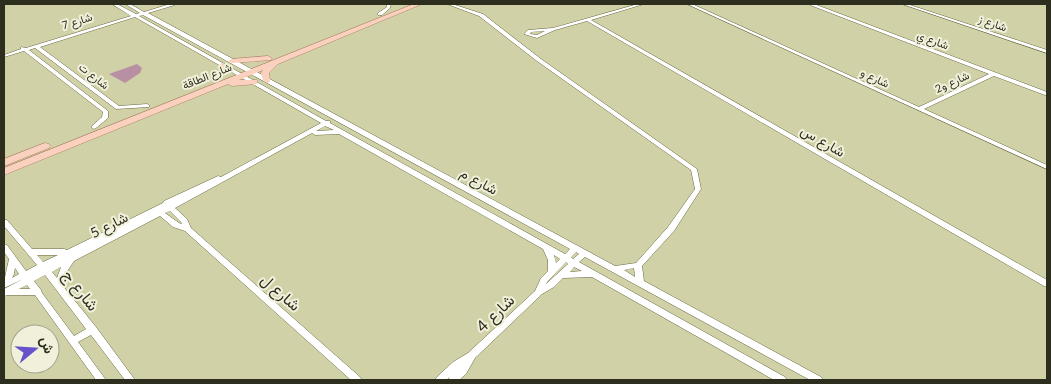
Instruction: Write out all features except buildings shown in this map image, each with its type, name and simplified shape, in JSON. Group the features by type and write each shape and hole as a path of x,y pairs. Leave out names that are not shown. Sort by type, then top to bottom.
{"main road":[{"name":"شارع الطاقة","path":"4,173 158,109 240,69 405,4"},
{"name":"شارع الطاقة","path":"240,69 279,60 419,4"},
{"path":"158,109 240,69 335,31"},
{"path":"240,69 268,58"},
{"path":"267,80 265,73 279,60"},
{"name":"شارع الطاقة","path":"4,163 147,106 216,82"},
{"path":"216,82 254,82"}],"street":[{"name":"شارع م","path":"114,4 240,69 267,80 391,146 818,380"},
{"name":"شارع م","path":"127,4 240,69 254,82 313,116 544,244 782,380"},
{"name":"شارع 7","path":"4,55 122,19 138,17 144,13 174,4"},
{"path":"380,14 390,4"},
{"path":"449,4 481,15 539,60 694,169 698,189 671,229 638,265 614,269"},
{"path":"553,29 530,31 526,34 537,37 553,29 642,4"},
{"name":"شارع ي","path":"811,4 1047,94"},
{"name":"شارع ز","path":"904,4 1047,52"},
{"name":"شارع و","path":"690,5 1047,167"},
{"name":"شارع 7","path":"135,8 156,9"},
{"path":"153,18 156,9"},
{"path":"122,19 128,11"},
{"name":"شارع 7","path":"122,19 138,17"},
{"name":"شارع س","path":"587,19 1047,284"},
{"name":"شارع ت","path":"35,45 118,108 147,106"},
{"name":"شارع ت","path":"24,49 106,112 105,118 94,127"},
{"name":"شارع و2","path":"919,109 993,74"},
{"path":"62,79 76,75"},
{"path":"313,116 315,123 313,132 343,132"},
{"name":"شارع 5","path":"168,205 188,198 224,177 340,119"},
{"path":"380,154 391,146"},
{"name":"شارع 5","path":"72,254 137,224 207,182 224,177"},
{"path":"180,217 181,208 188,198"},
{"name":"شارع ل","path":"168,205 180,217 188,230"},
{"path":"490,214 500,206"},
{"name":"شارع 5","path":"4,293 44,268 158,211"},
{"name":"شارع ل","path":"158,211 188,230 358,379"},
{"path":"137,224 168,219"},
{"name":"شارع ج","path":"4,223 32,252 130,380"},
{"path":"544,244 552,260 552,272"},
{"path":"4,247 28,277 102,380"},
{"name":"شارع 4","path":"539,292 552,272 575,248"},
{"path":"32,252 72,254 58,285"},
{"name":"شارع 4","path":"440,380 456,365 471,356 584,253"},
{"path":"4,283 10,274 13,258"},
{"path":"638,265 640,283"},
{"path":"561,275 577,273 600,276"},
{"name":"شارع 5","path":"4,283 28,277"},
{"path":"4,293 38,292"},
{"path":"74,340 93,330"},
{"name":"شارع 4","path":"453,380 463,371 471,356"}],"shaded area":[{"path":"137,64 142,68 140,73 125,83 109,74"}]}
